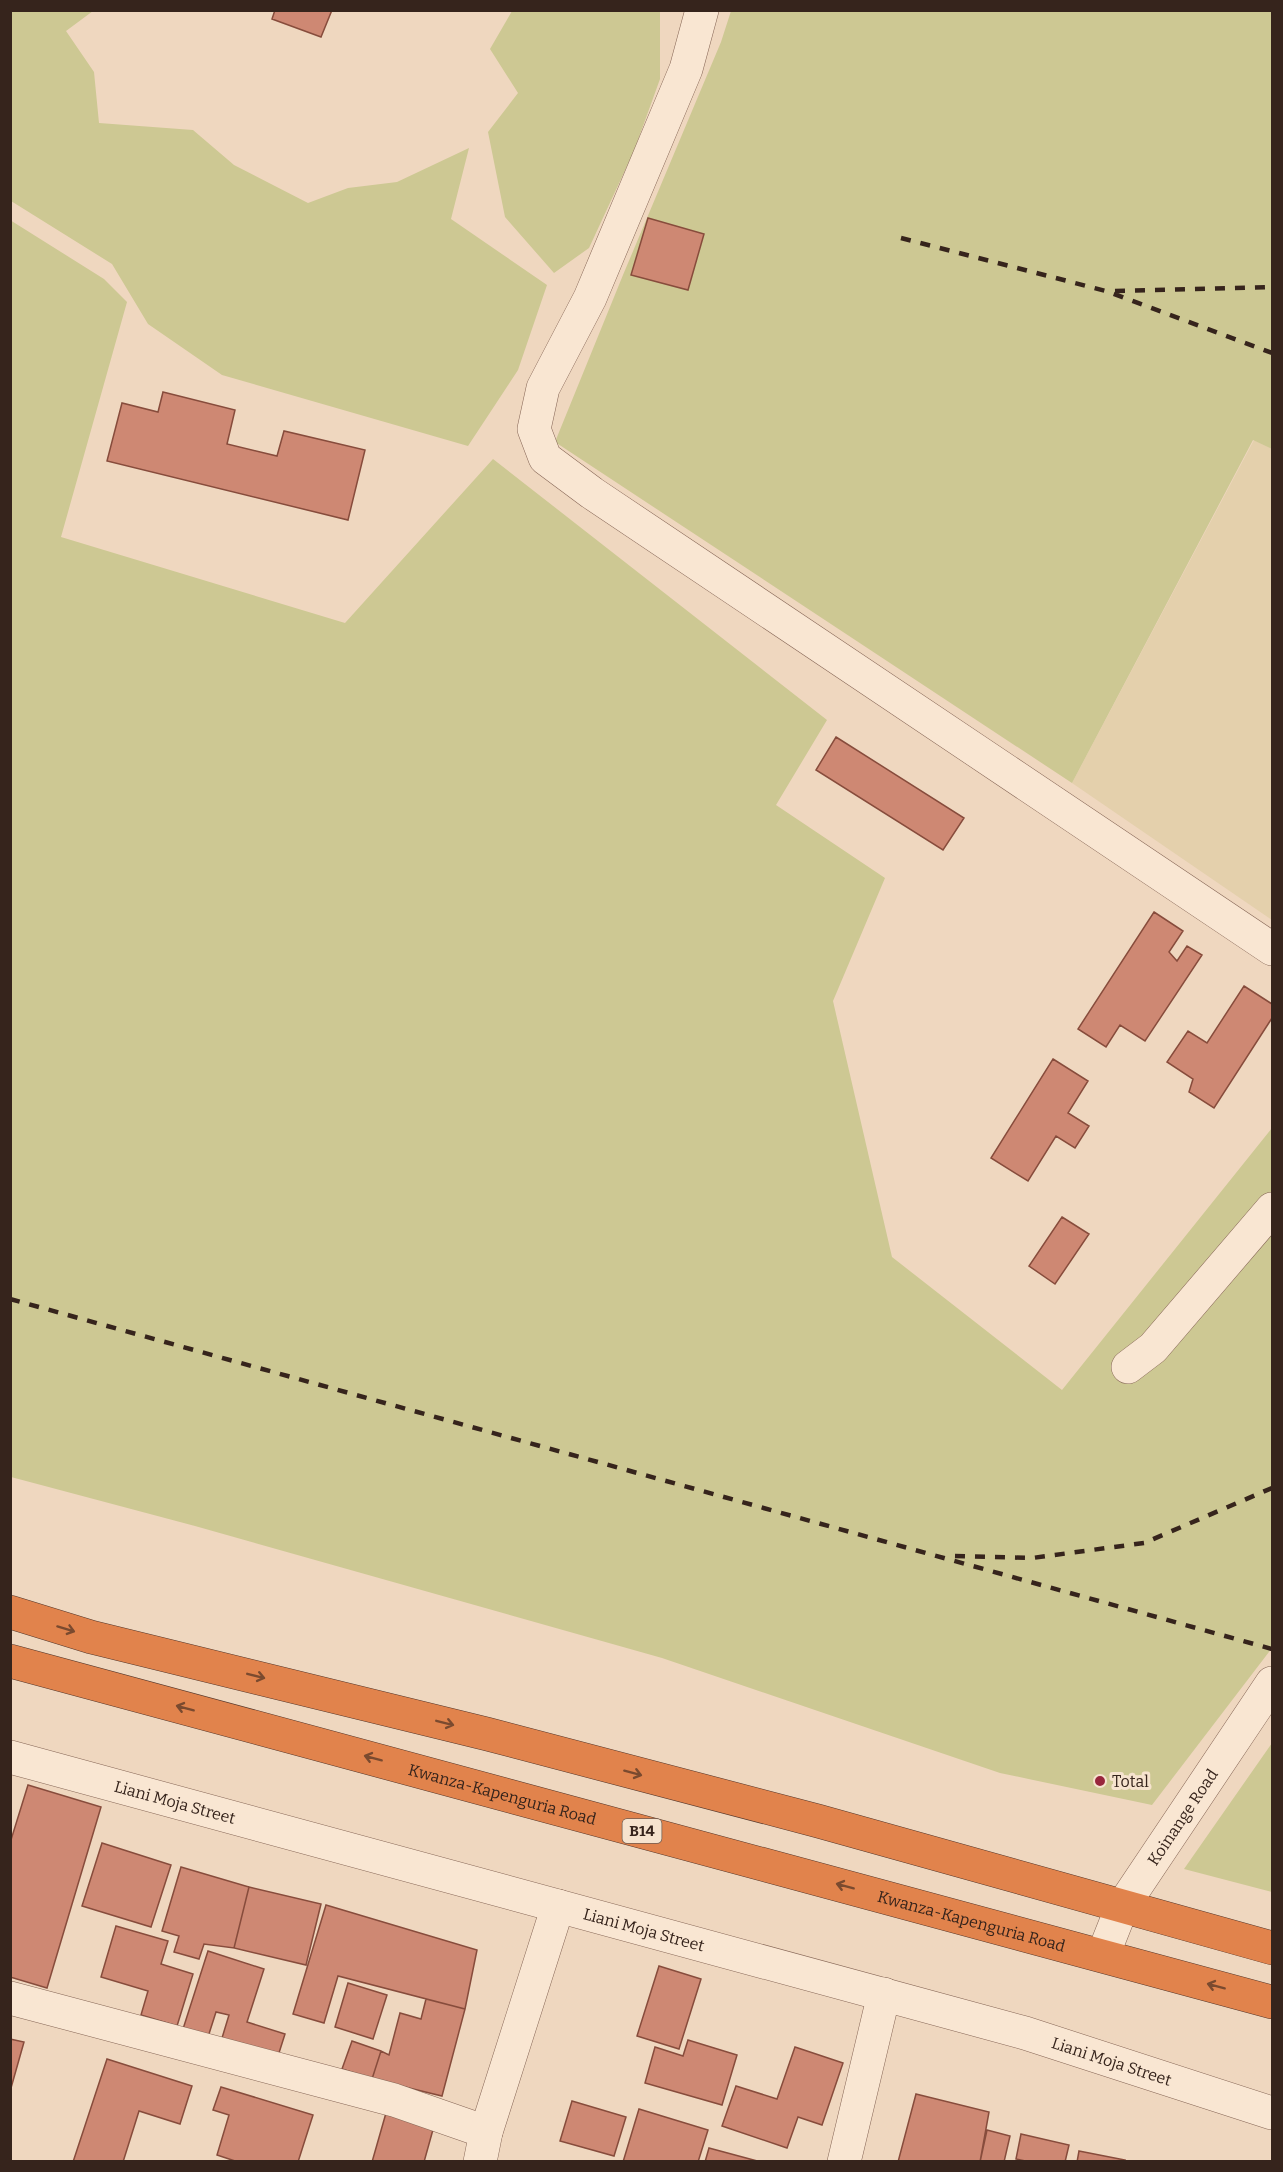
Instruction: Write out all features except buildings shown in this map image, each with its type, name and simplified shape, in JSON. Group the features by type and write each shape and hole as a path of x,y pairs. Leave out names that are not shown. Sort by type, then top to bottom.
{"highway":[{"path":"10,1612 91,1637 487,1734 818,1821 1272,1948"},
{"name":"Kwanza-Kapenguria Road","path":"10,1661 1272,2002"}],"street":[{"path":"702,10 686,69 591,298 543,388 534,429 545,458 612,506 1272,949"},
{"path":"1128,1367 1153,1348 1272,1209"},
{"name":"Koinange Road","path":"1103,1955 1122,1907 1272,1683"},
{"name":"Liani Moja Street","path":"10,1757 1025,2033 1272,2113"},
{"path":"10,1998 394,2100 483,2147 558,1906"},
{"path":"844,2162 884,1994"}],"shaded area":[{"path":"10,11 93,11 66,31 94,72 99,123 193,130 234,165 308,203 348,188 397,182 469,148 451,219 547,285 518,370 468,446 222,375 148,324 112,264 11,201"},
{"path":"512,11 660,11 660,79 634,151 589,248 554,273 505,217 488,132 518,93 490,49"},
{"path":"731,11 1272,11 1272,449 1253,440 1072,783 555,442 721,42"},
{"path":"10,220 104,279 127,302 61,537 345,623 493,459 827,720 776,805 885,878 833,1001 892,1257 1062,1390 1272,1128 1272,1648 1152,1805 1000,1773 662,1658 195,1526 11,1477"},
{"path":"1254,440 1272,449 1272,920 1072,783"},
{"path":"1272,1743 1272,1892 1184,1869"}],"railway":[{"path":"901,238 1106,291 1272,353"},
{"path":"1115,291 1272,287"},
{"path":"10,1299 1272,1649"},
{"path":"955,1556 1032,1558 1144,1543 1272,1488"}],"place":[{"name":"Total","path":"1100,1781"}]}
